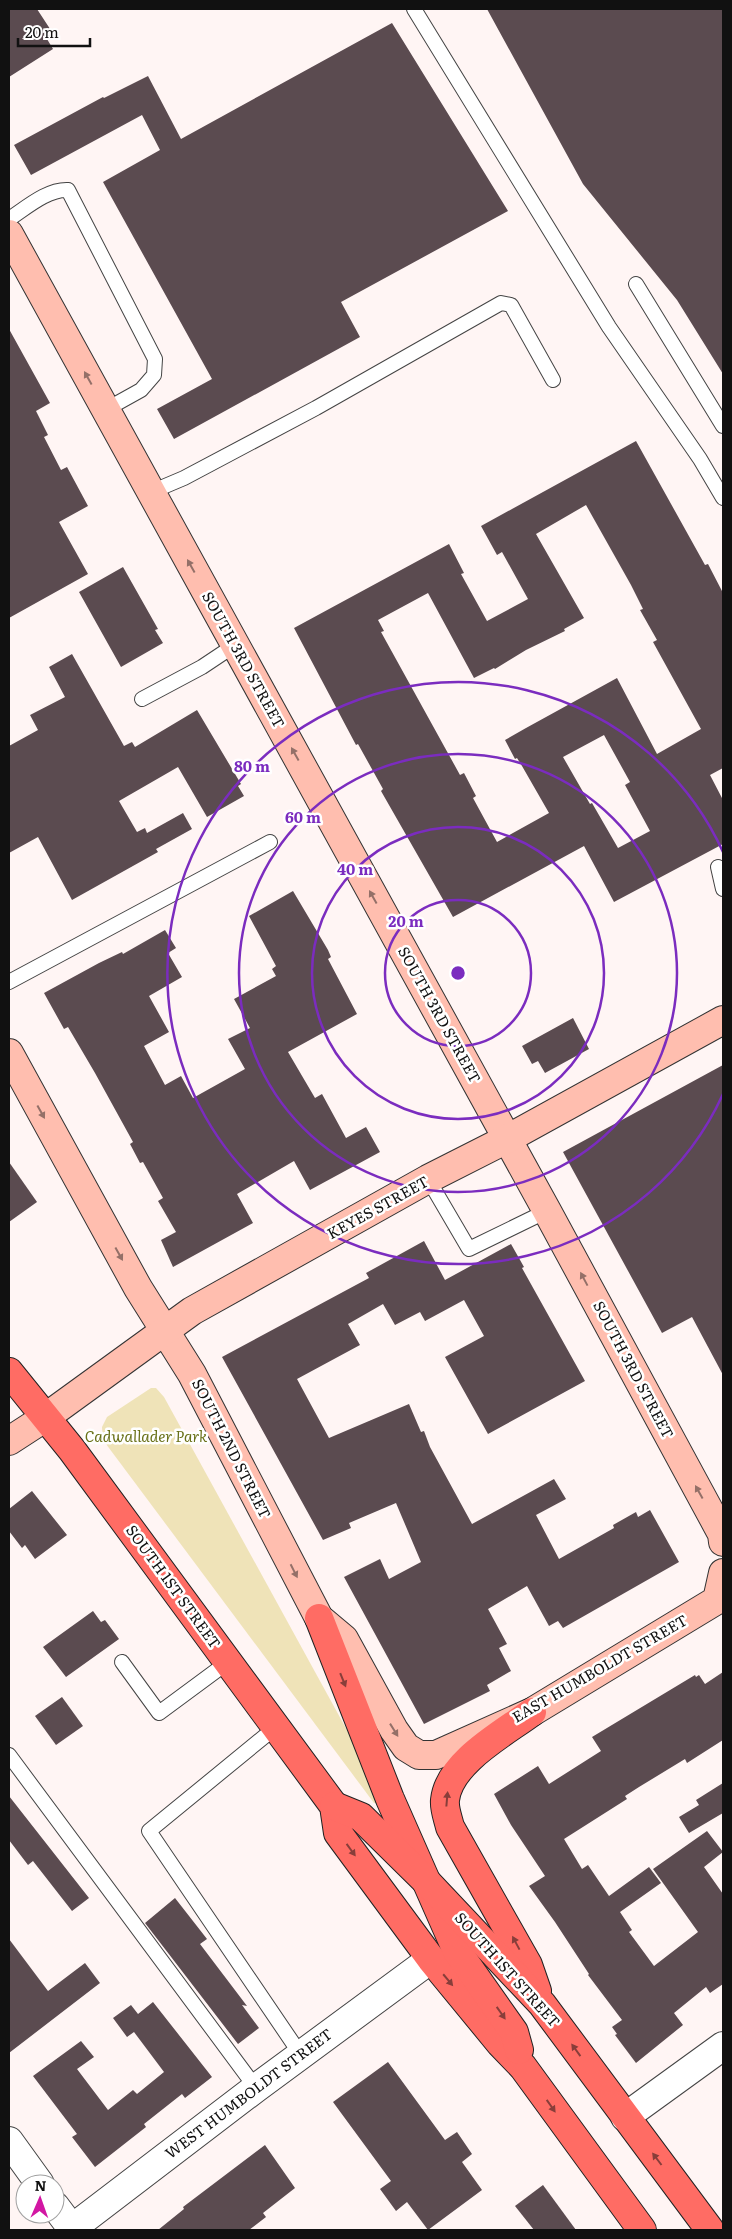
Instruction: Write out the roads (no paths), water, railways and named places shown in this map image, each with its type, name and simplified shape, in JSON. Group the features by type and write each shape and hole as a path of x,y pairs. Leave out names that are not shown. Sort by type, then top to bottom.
{"main road":[{"name":"SOUTH 1ST STREET","path":"9,1372 72,1450 334,1806 338,1833 431,1960 500,2043 523,2067 642,2230"},
{"path":"319,1618 390,1799 457,1951 514,2032 523,2067"},
{"path":"532,1712 467,1760 448,1788 445,1802 450,1827 528,1965 542,2004"},
{"name":"SOUTH 1ST STREET","path":"334,1806 361,1817 425,1880 542,2004 710,2230"}],"street":[{"name":"SOUTH 3RD STREET","path":"9,234 547,1211 723,1537"},
{"name":"KEYES STREET","path":"9,1441 46,1417 192,1311 428,1179 507,1139 723,1020"},
{"name":"SOUTH 2ND STREET","path":"9,1053 138,1288 192,1374 319,1618 344,1639 394,1730 406,1747 420,1755"},
{"path":"720,1599 723,1573"},
{"name":"EAST HUMBOLDT STREET","path":"420,1755 436,1755 452,1750 532,1712 720,1599"},
{"name":"WEST HUMBOLDT STREET","path":"71,2230 256,2088 431,1960"},
{"path":"626,2117 721,2052"},
{"path":"9,2141 33,2174"}],"lane":[{"path":"414,9 609,326 700,459 723,498"},
{"path":"9,219 59,190 68,190 155,359 154,375 141,390 105,410"},
{"path":"636,284 723,426"},
{"path":"151,492 184,478 316,408 501,303 511,305 553,380"},
{"path":"142,699 202,667 235,645"},
{"path":"9,982 270,842"},
{"path":"718,867 723,889"},
{"path":"428,1179 469,1249 547,1211"},
{"path":"122,1662 159,1713 228,1662"},
{"path":"276,1727 149,1831 301,2055"},
{"path":"9,1755 256,2088"}],"park label":[{"name":"Cadwallader Park","path":"146,1437"}]}
